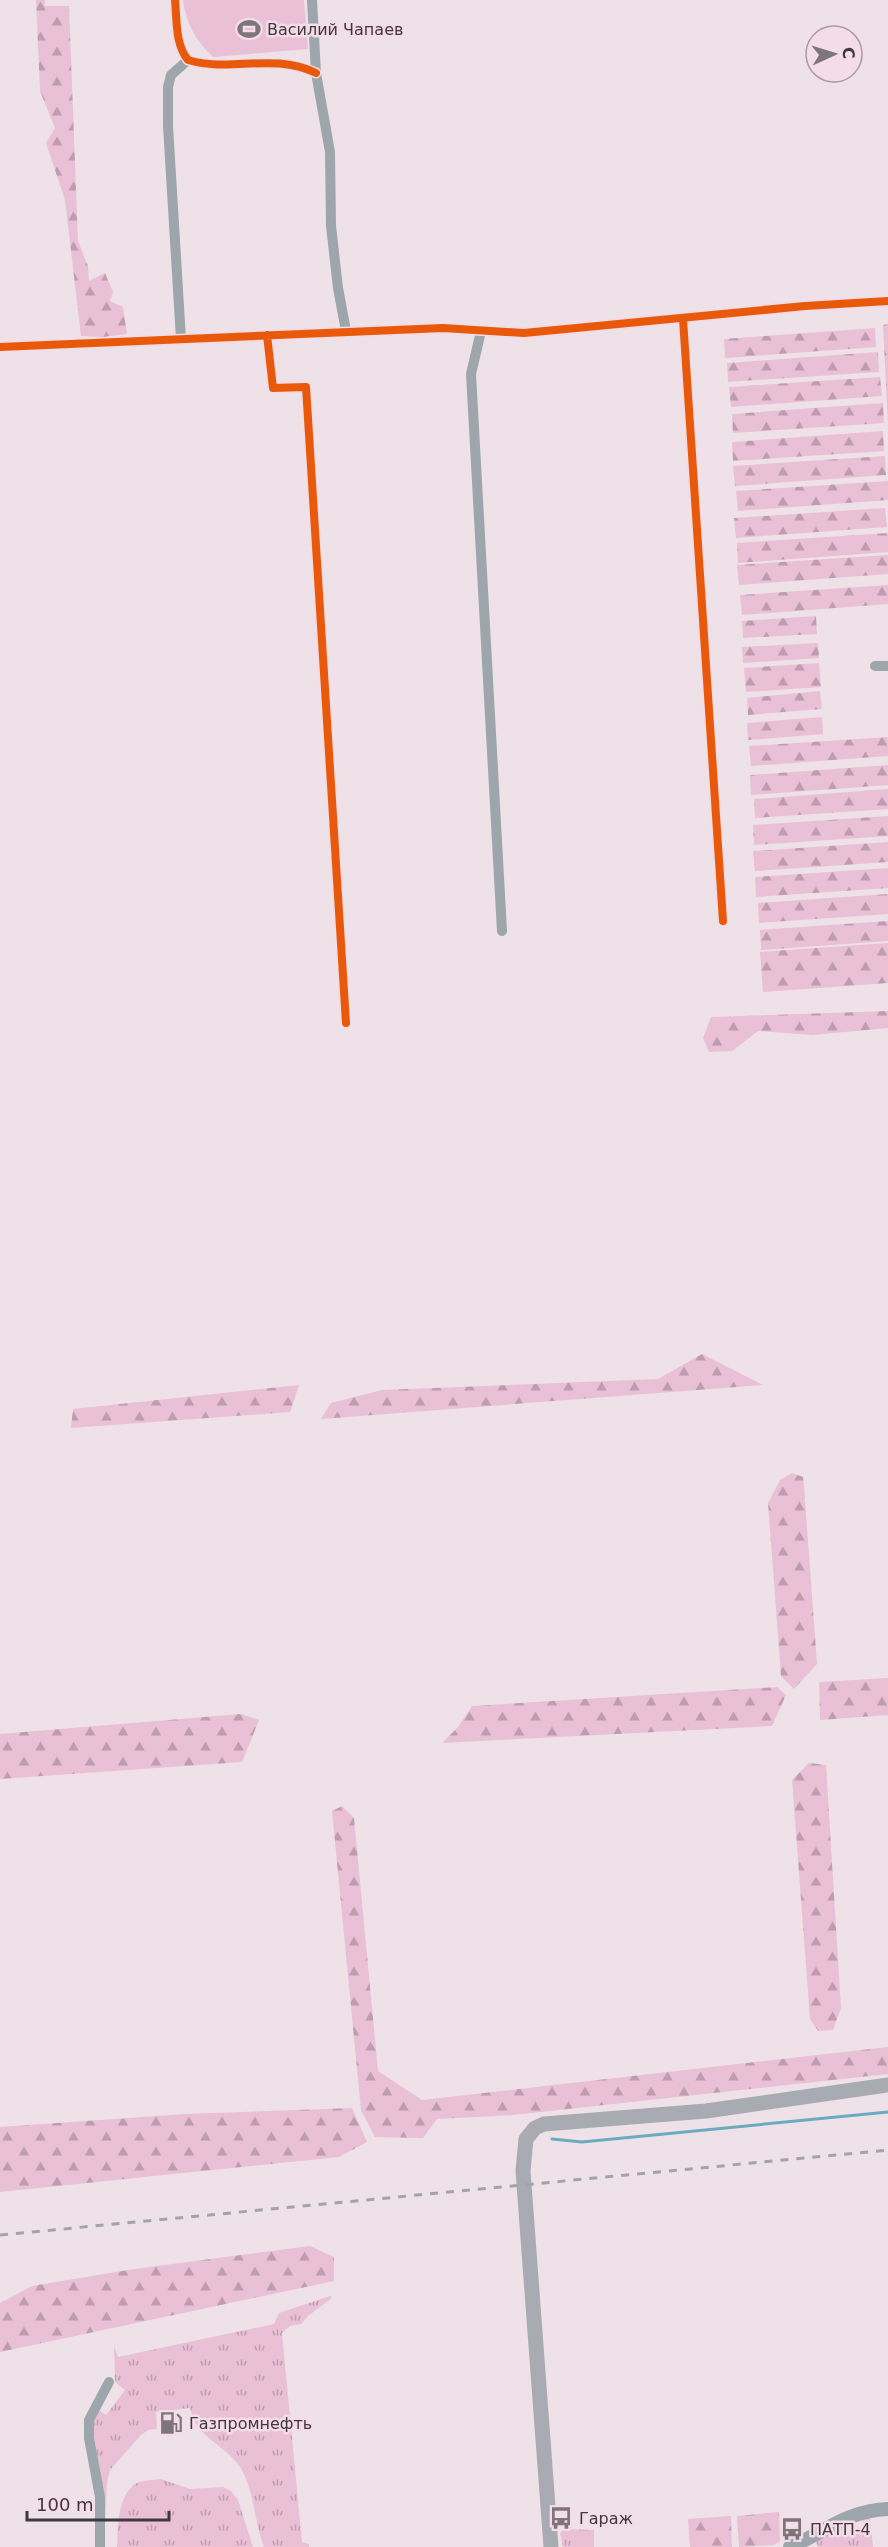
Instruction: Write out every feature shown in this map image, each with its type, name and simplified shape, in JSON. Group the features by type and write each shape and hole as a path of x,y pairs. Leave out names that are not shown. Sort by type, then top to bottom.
{"main road":[{"path":"551,2547 520,2145 535,2128 544,2124 706,2110 888,2085"}],"street":[{"path":"175,0 179,44 188,60 216,64 282,62 316,73"},
{"path":"312,0 316,73 330,152 331,226 338,288 346,331"},
{"path":"181,339 168,87 171,75 188,60"},
{"path":"0,347 443,328 546,332 805,306 888,302"},
{"path":"683,320 723,921"},
{"path":"480,331 471,374 502,931"},
{"path":"267,334 273,388 306,387 346,1023"},
{"path":"875,666 888,666"},
{"path":"100,2547 100,2497 89,2438 89,2420 109,2382"},
{"path":"790,2547 850,2515 865,2510 888,2509"}],"green space":[{"path":"36,0 45,0 45,6 69,6 78,241 88,266 89,281 105,273 113,292 110,301 123,307 127,334 103,337 81,336 65,200 46,143 55,128 40,91"},
{"name":"Василий Чапаев","path":"183,0 304,0 308,49 213,57 193,32"},
{"path":"888,324 888,427 883,325"},
{"path":"875,328 876,347 725,358 724,339"},
{"path":"878,352 879,372 728,382 727,363"},
{"path":"880,377 882,396 731,407 729,387"},
{"path":"883,403 884,423 733,433 732,414"},
{"path":"883,431 884,451 733,461 732,442"},
{"path":"885,456 886,475 735,486 733,466"},
{"path":"888,481 888,500 738,511 736,491"},
{"path":"885,508 887,527 736,538 734,518"},
{"path":"888,533 888,552 738,563 737,543"},
{"path":"888,555 888,574 739,585 737,565"},
{"path":"888,585 888,604 742,615 740,595"},
{"path":"816,616 817,634 743,638 742,621"},
{"path":"818,643 819,658 743,663 742,647"},
{"path":"819,663 821,687 746,692 744,668"},
{"path":"820,691 822,709 748,715 747,698"},
{"path":"822,717 823,734 748,740 747,723"},
{"path":"888,737 888,756 751,766 749,746"},
{"path":"888,765 888,785 751,795 750,775"},
{"path":"888,789 888,809 755,818 754,799"},
{"path":"888,816 888,836 754,845 753,825"},
{"path":"888,842 888,862 755,871 753,851"},
{"path":"888,868 888,888 756,897 755,877"},
{"path":"888,894 888,914 759,923 758,903"},
{"path":"888,921 888,941 761,950 760,930"},
{"path":"888,943 888,983 763,992 760,952"},
{"path":"888,1011 888,1028 812,1035 758,1031 732,1051 709,1052 703,1038 711,1017"},
{"path":"702,1354 763,1385 321,1419 331,1403 382,1390 658,1379"},
{"path":"299,1385 290,1412 71,1428 73,1409"},
{"path":"792,1473 803,1477 817,1664 794,1689 781,1676 768,1503 780,1480"},
{"path":"888,1678 888,1715 820,1720 819,1682"},
{"path":"777,1687 786,1695 772,1726 442,1743 458,1727 472,1706"},
{"path":"241,1714 259,1720 242,1762 0,1779 0,1734"},
{"path":"809,1763 826,1765 841,2008 833,2030 818,2031 810,2019 792,1780"},
{"path":"342,1806 354,1818 378,2071 422,2100 888,2047 888,2074 513,2115 437,2119 423,2138 375,2137 361,2110 332,1811"},
{"path":"352,2108 367,2142 339,2157 0,2192 0,2127 186,2114"},
{"path":"310,2246 334,2257 334,2281 0,2352 0,2303 32,2286 134,2269"},
{"path":"330,2296 332,2298 301,2324 290,2326 282,2333 302,2542 309,2544 309,2547 264,2547 243,2471 230,2456 203,2433 193,2418 190,2408 156,2412 157,2429 148,2430 141,2435 110,2470 107,2482 104,2547 99,2466 92,2423 96,2408 106,2415 125,2390 115,2382 114,2347 118,2357 274,2324 279,2313"},
{"path":"161,2479 190,2489 223,2487 231,2491 238,2500 253,2547 117,2547 120,2512 130,2488 137,2483"},
{"path":"779,2512 780,2541 774,2545 739,2547 737,2516"},
{"path":"731,2516 732,2547 690,2547 688,2519"},
{"path":"863,2518 870,2518 873,2547 818,2547 816,2542 842,2526 846,2536 863,2533"},
{"path":"565,2529 594,2530 594,2547 563,2547 560,2533"}],"waterway":[{"path":"552,2139 582,2142 888,2112"}],"railway":[{"path":"0,2235 888,2150"}],"cycle path":[{"path":"175,0 179,39 188,60 220,65 283,64 316,73"},
{"path":"0,347 443,328 524,333 805,306 888,301"},
{"path":"683,319 723,921"},
{"path":"267,335 273,388 306,387 346,1023"}],"place":[{"name":"Василий Чапаев","path":"249,29"},
{"name":"Газпромнефть","path":"171,2423"},
{"name":"Гараж","path":"561,2518"},
{"name":"ПАТП-4","path":"792,2529"}]}
